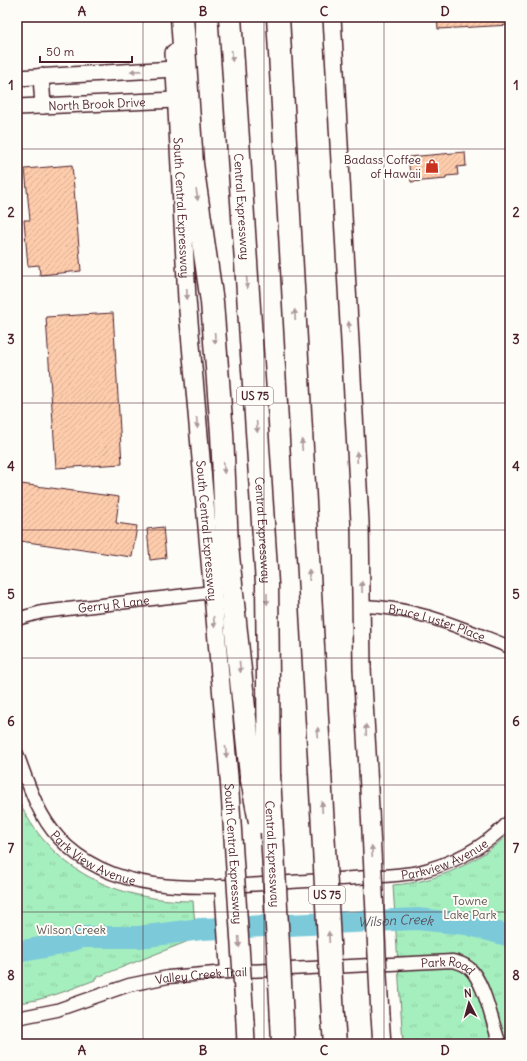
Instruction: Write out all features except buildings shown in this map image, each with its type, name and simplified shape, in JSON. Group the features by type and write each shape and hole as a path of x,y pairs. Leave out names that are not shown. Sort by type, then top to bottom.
{"highway":[{"path":"182,17 192,164 212,302 222,433 227,546 260,775"},
{"name":"Central Expressway","path":"230,17 267,584 260,775 276,906 283,1044"},
{"name":"US 75","path":"278,17 335,1044"}],"main road":[{"name":"South Central Expressway","path":"172,17 187,300 228,777 246,1044"},
{"path":"332,17 358,491 362,606 362,668 382,1044"}],"street":[{"path":"17,78 175,69"},
{"path":"41,76 43,106"},
{"name":"North Brook Drive","path":"17,107 176,100"},
{"name":"Gerry R Lane","path":"17,618 42,612 212,592"},
{"name":"Bruce Luster Place","path":"362,606 387,607 421,614 510,647"},
{"name":"Park View Avenue","path":"17,754 40,810 62,841 88,862 125,878 148,883 221,886 394,876"},
{"name":"Parkview Avenue","path":"394,876 430,870 461,857 476,848 510,821"},
{"path":"221,886 227,972"},
{"name":"Park Road","path":"391,964 452,961 462,963 470,969 477,978 500,1044"},
{"name":"Valley Creek Trail","path":"17,1018 57,1010 129,985 152,980 227,972 391,964"}],"green space":[{"name":"Wilson Creek","path":"17,797 31,822 47,844 66,862 88,876 112,887 138,895 165,900 193,901 196,938 95,978 95,980 67,991 37,1000 17,1003"},
{"name":"Towne Lake Park","path":"510,833 510,1044 403,1044 393,885 426,880 456,869 484,853"}],"waterway":[{"name":"Wilson Creek","path":"17,952 56,945 82,937 139,937 201,929 417,919 466,924 510,936"}],"place":[{"name":"Badass Coffee of Hawaii","path":"432,166"}]}
